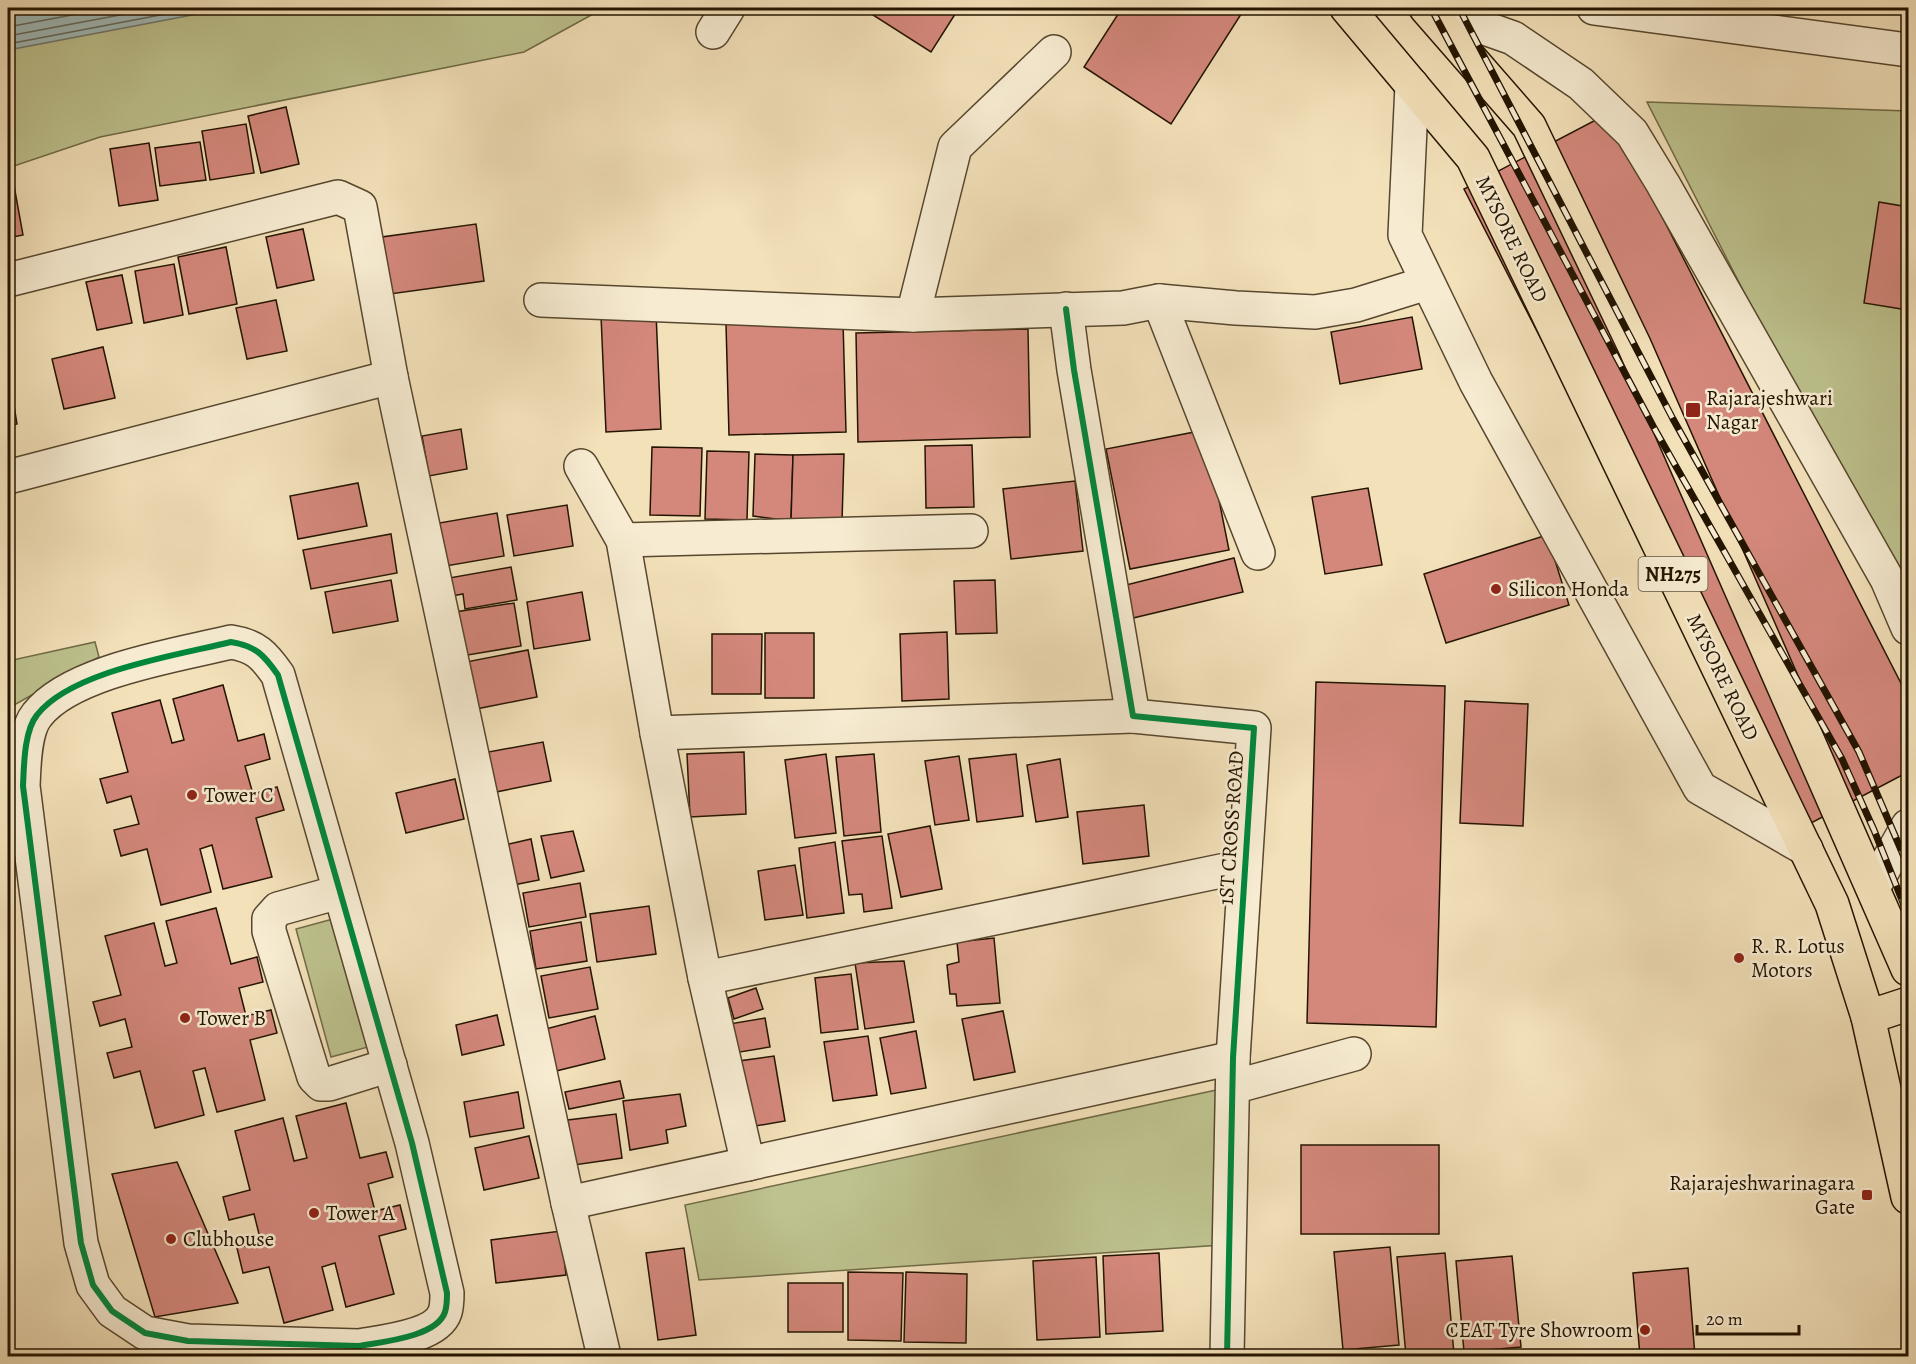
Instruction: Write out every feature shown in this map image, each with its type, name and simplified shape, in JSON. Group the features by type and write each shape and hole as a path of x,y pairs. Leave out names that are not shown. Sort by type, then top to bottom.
{"main road":[{"name":"MYSORE ROAD","path":"1347,8 1473,158 1806,849 1832,904 1868,1017 1908,1190"},
{"path":"1440,9 1529,126 1634,345 1889,907 1908,969"},
{"path":"1868,1017 1908,1004"}],"street":[{"path":"1594,8 1908,50"},
{"path":"1440,9 1513,38 1581,84 1632,133 1887,579 1908,628"},
{"path":"913,315 956,147 1054,52"},
{"path":"1412,85 1405,235 1476,382 1700,788 1806,849"},
{"path":"8,280 338,197 360,207 391,377 568,1203 604,1356"},
{"path":"541,300 913,315 1123,308 1160,301 1315,312 1356,305 1427,283"},
{"path":"1160,301 1258,554"},
{"path":"657,733 1133,716 1074,370 1066,309"},
{"path":"8,477 391,377"},
{"path":"581,466 623,540 657,733 705,978 748,1164"},
{"path":"623,540 971,531"},
{"path":"231,642 258,650 278,675 339,892 412,1143 447,1293 445,1313 420,1345 359,1351 188,1349 145,1333 112,1311 93,1285 81,1243 23,786 27,739 35,716 52,700 107,672 231,642"},
{"name":"1ST CROSS ROAD","path":"1133,716 1254,728 1233,1072 1227,1356"},
{"path":"1889,907 1908,826"},
{"path":"705,978 1245,866"},
{"path":"339,892 278,909 269,919 269,931 314,1077 321,1083 329,1084 390,1065"},
{"path":"568,1203 748,1164 1233,1072 1354,1054"}],"green space":[{"path":"8,8 604,8 524,52 100,137 8,168"},
{"path":"1647,102 1908,111 1908,614"},
{"path":"95,642 99,657 14,705 8,724 8,661"},
{"path":"333,919 368,1047 331,1057 296,929"},
{"path":"1221,1089 1222,1245 699,1280 685,1205"}],"water":[{"path":"8,8 229,8 8,50"}],"building":[{"path":"862,8 959,8 931,52"},
{"path":"1122,8 1245,8 1171,124 1084,67"},
{"path":"286,107 299,164 261,173 248,116"},
{"path":"1609,113 1908,697 1908,772 1794,832 1464,189"},
{"path":"246,124 254,173 210,180 202,131"},
{"path":"200,142 206,180 160,186 155,148"},
{"path":"149,143 158,200 119,206 110,149"},
{"path":"13,180 23,235 8,238 8,181"},
{"path":"1879,202 1908,207 1908,310 1864,303"},
{"path":"476,224 484,281 390,294 382,237"},
{"path":"303,229 314,280 277,288 266,237"},
{"path":"226,247 237,304 189,314 178,257"},
{"path":"174,264 183,315 144,323 135,271"},
{"path":"122,275 132,323 97,330 86,282"},
{"path":"276,300 287,351 247,359 236,308"},
{"path":"656,313 661,429 606,432 601,316"},
{"path":"1412,317 1422,369 1340,384 1331,332"},
{"path":"843,321 846,432 729,435 726,324"},
{"path":"1028,329 1030,437 858,442 856,333"},
{"path":"103,347 115,398 64,409 52,359"},
{"path":"8,369 17,424 8,426"},
{"path":"461,429 467,469 429,476 422,436"},
{"path":"1205,430 1229,550 1130,569 1106,449"},
{"path":"972,445 974,507 926,508 925,446"},
{"path":"652,447 702,448 700,516 650,515"},
{"path":"707,451 749,452 747,520 705,519"},
{"path":"755,454 793,455 791,521 753,516"},
{"path":"844,454 842,522 791,521 793,455"},
{"path":"1075,481 1083,551 1011,559 1003,489"},
{"path":"358,483 367,526 298,539 290,496"},
{"path":"1368,488 1382,565 1325,574 1312,497"},
{"path":"567,505 573,546 514,556 507,515"},
{"path":"497,513 504,556 446,566 439,523"},
{"path":"391,534 397,573 311,589 303,550"},
{"name":"Silicon Honda","path":"1547,535 1569,605 1446,643 1424,574"},
{"path":"1234,558 1243,592 1133,618 1126,585"},
{"path":"511,567 517,600 465,609 463,594 452,596 449,578"},
{"path":"391,580 398,621 333,633 325,592"},
{"path":"995,580 997,633 956,634 954,581"},
{"path":"582,592 590,640 534,649 527,602"},
{"path":"514,603 521,646 462,656 455,612"},
{"path":"947,632 949,699 902,701 900,634"},
{"path":"765,633 814,633 814,698 765,698"},
{"path":"712,634 762,634 761,694 712,694"},
{"path":"528,650 537,697 476,709 466,662"},
{"path":"1316,682 1445,686 1436,1027 1307,1023"},
{"name":"Tower C","path":"223,685 238,741 264,734 270,759 245,766 253,794 277,787 284,810 256,818 272,877 223,889 212,845 200,849 211,892 161,905 147,849 121,856 114,830 139,824 131,796 107,803 100,779 128,772 112,713 160,700 172,743 184,740 173,699"},
{"path":"1465,701 1528,704 1523,826 1460,823"},
{"path":"543,742 551,781 491,793 483,753"},
{"path":"744,752 746,814 690,817 687,754"},
{"path":"826,754 836,833 795,838 785,760"},
{"path":"874,754 881,832 844,836 836,757"},
{"path":"1016,754 1023,816 977,822 969,759"},
{"path":"959,756 969,820 935,825 925,761"},
{"path":"1060,759 1068,817 1036,822 1027,765"},
{"path":"455,779 464,819 406,833 396,793"},
{"path":"1144,805 1149,856 1083,864 1077,812"},
{"path":"930,826 942,889 901,897 888,834"},
{"path":"573,831 584,871 551,878 541,836"},
{"path":"882,836 892,908 864,912 862,894 849,895 842,841"},
{"path":"531,839 539,880 513,885 505,845"},
{"path":"835,842 844,913 807,918 799,848"},
{"path":"795,865 803,915 765,920 758,871"},
{"path":"580,883 586,917 529,927 523,893"},
{"path":"649,906 656,954 597,962 590,914"},
{"name":"Tower B","path":"216,908 231,964 257,957 263,982 239,988 246,1016 271,1010 277,1033 250,1040 265,1100 217,1112 205,1068 193,1071 204,1115 155,1128 140,1071 114,1078 107,1053 132,1047 125,1019 100,1026 93,1002 121,995 105,936 154,923 165,966 177,963 166,921"},
{"path":"581,922 587,961 536,969 530,931"},
{"path":"994,938 1000,1003 957,1006 956,994 950,994 947,965 959,962 957,942"},
{"path":"904,961 914,1022 865,1029 855,963"},
{"path":"590,967 598,1009 549,1018 541,976"},
{"path":"851,974 858,1029 821,1033 815,978"},
{"path":"756,988 763,1009 734,1019 728,998"},
{"path":"1003,1011 1015,1072 974,1080 962,1019"},
{"path":"497,1015 504,1045 462,1055 456,1025"},
{"path":"595,1016 605,1059 552,1072 542,1030"},
{"path":"765,1018 770,1047 734,1053 729,1024"},
{"path":"916,1031 926,1088 891,1094 880,1038"},
{"path":"868,1036 877,1095 833,1101 824,1042"},
{"path":"774,1056 785,1121 750,1127 739,1061"},
{"path":"620,1081 624,1098 569,1109 565,1092"},
{"path":"518,1092 524,1128 470,1137 464,1102"},
{"path":"680,1094 686,1126 666,1130 668,1143 630,1150 623,1101"},
{"name":"Tower A","path":"346,1103 360,1158 386,1152 393,1177 368,1184 375,1211 400,1205 406,1229 379,1236 394,1294 346,1307 335,1263 322,1267 333,1310 284,1323 269,1267 243,1273 237,1248 261,1242 254,1214 229,1220 223,1197 250,1190 235,1131 283,1118 294,1161 307,1158 296,1116"},
{"path":"616,1114 622,1158 574,1165 568,1120"},
{"path":"529,1136 539,1178 484,1190 475,1148"},
{"path":"1301,1145 1439,1145 1439,1234 1301,1234"},
{"name":"Clubhouse","path":"177,1162 238,1303 155,1317 112,1174"},
{"path":"561,1231 566,1275 496,1283 491,1240"},
{"path":"1390,1247 1399,1345 1343,1350 1334,1252"},
{"path":"684,1248 696,1335 658,1340 646,1253"},
{"path":"1159,1253 1163,1331 1106,1334 1103,1256"},
{"path":"1445,1253 1454,1354 1406,1356 1397,1257"},
{"path":"1512,1256 1521,1347 1464,1352 1456,1261"},
{"path":"1096,1257 1100,1337 1037,1340 1033,1261"},
{"path":"1688,1268 1695,1356 1640,1356 1633,1273"},
{"path":"848,1272 903,1273 901,1341 848,1340"},
{"path":"906,1272 967,1274 966,1343 904,1342"},
{"path":"788,1283 843,1283 843,1332 788,1332"}],"railway":[{"path":"1431,8 1653,426 1842,759 1874,830 1908,915"},
{"path":"1459,8 1673,419 1859,752 1908,866"}],"cycle path":[{"path":"1066,309 1074,370 1133,716 1254,728 1233,1058 1227,1356"},
{"path":"359,1346 407,1337 431,1327 440,1320 445,1312 447,1293 412,1143 278,675 259,652 231,642 155,659 99,676 74,687 53,700 37,715 27,739 23,786 81,1243 93,1285 112,1311 145,1333 188,1341 359,1346 359,1356"}],"place":[{"name":"Rajarajeshwari Nagar","path":"1693,410"},
{"name":"Silicon Honda","path":"1496,589"},
{"name":"Tower C","path":"192,795"},
{"name":"R. R. Lotus Motors","path":"1739,958"},
{"name":"Tower B","path":"185,1018"},
{"name":"Rajarajeshwarinagara Gate","path":"1867,1195"},
{"name":"Tower A","path":"314,1213"},
{"name":"Clubhouse","path":"171,1239"},
{"name":"CEAT Tyre Showroom","path":"1645,1330"}]}
